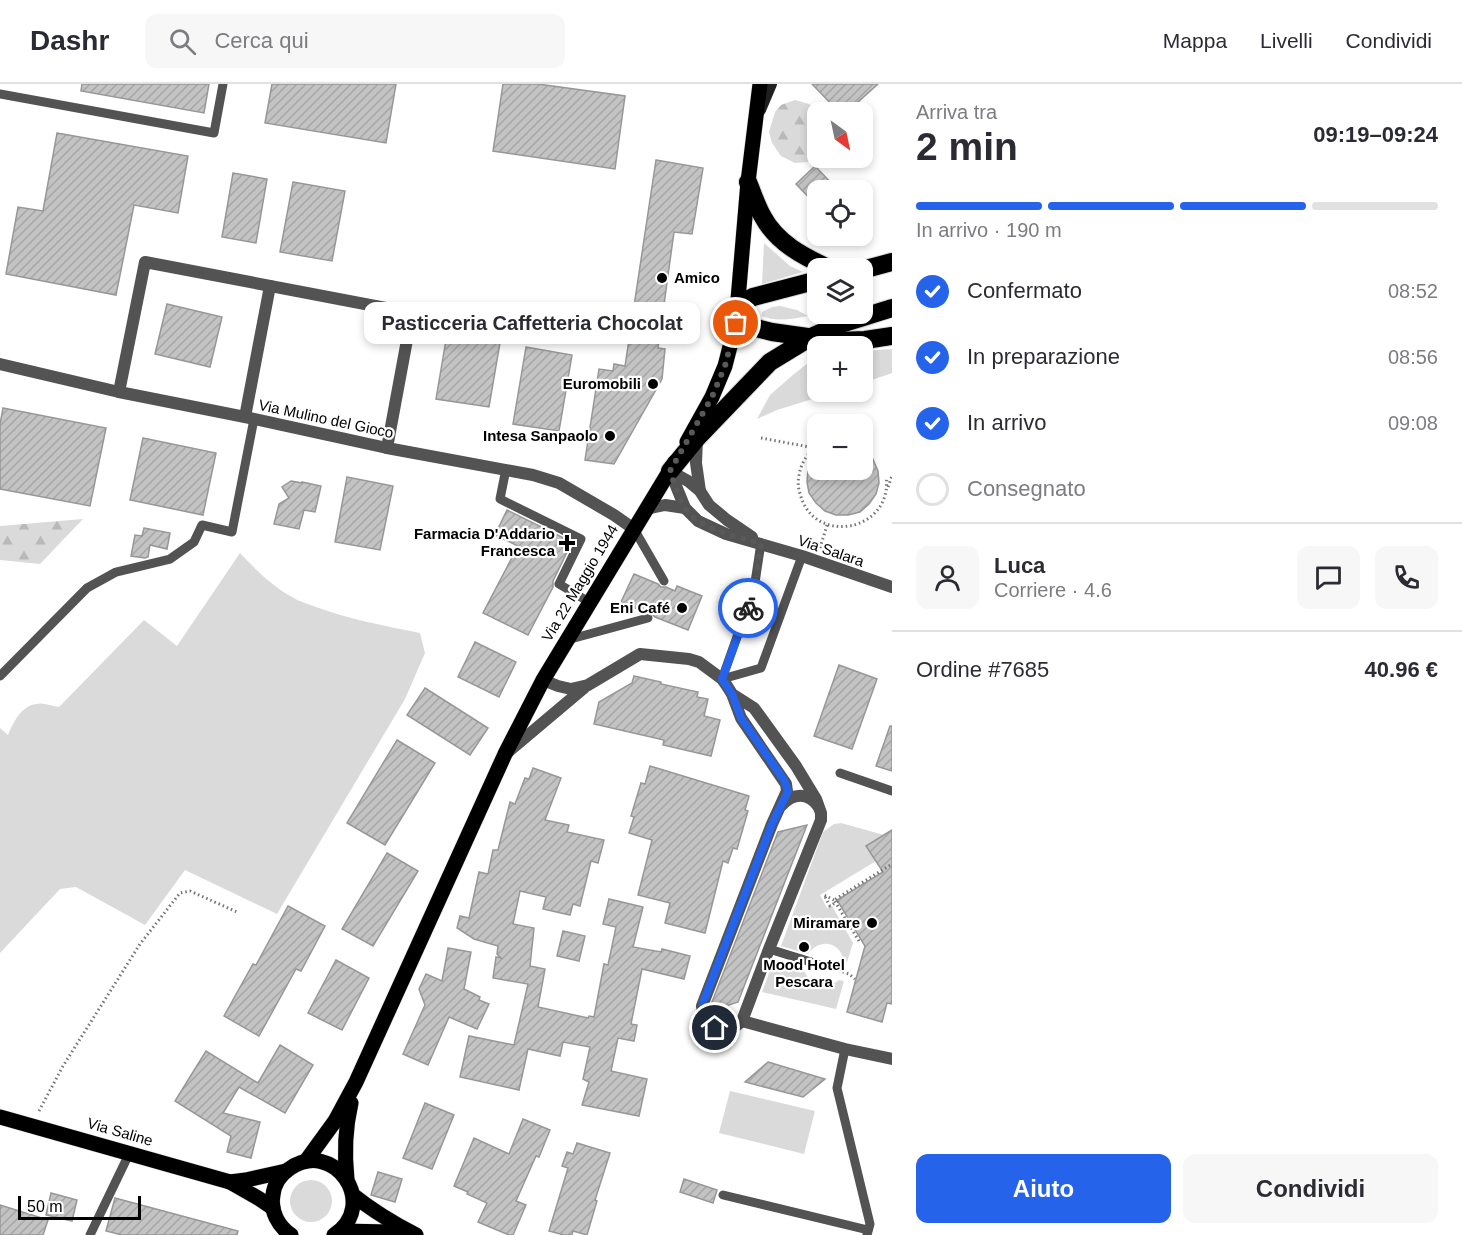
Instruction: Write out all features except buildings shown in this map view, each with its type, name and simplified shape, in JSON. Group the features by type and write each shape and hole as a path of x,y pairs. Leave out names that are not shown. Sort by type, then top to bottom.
{"highway":[{"path":"748,182 762,216 776,236 808,258"},
{"path":"873,267 892,262"},
{"path":"738,304 753,297 807,283"},
{"path":"815,336 841,324 892,308"},
{"path":"736,323 807,337"},
{"path":"873,339 892,336"},
{"path":"670,471 695,435 770,362 807,340"}],"main road":[{"path":"695,435 725,366 736,323 748,182 760,84"},
{"path":"755,122 771,84"},
{"name":"Via 22 Maggio 1944","path":"306,1161 335,1121 356,1082 505,754 543,680 670,471"},
{"name":"Via 22 Maggio 1944","path":"346,1179 344,1153 346,1124 356,1082"},
{"name":"Via Saline","path":"0,1117 230,1182 286,1171 295,1164 306,1161"},
{"path":"306,1161 329,1164 339,1170 353,1195 369,1209 416,1235"},
{"path":"276,1221 272,1198 274,1188 286,1171"},
{"name":"Via Saline","path":"230,1182 291,1235"},
{"path":"337,1233 348,1221 353,1195"},
{"path":"337,1233 388,1232 410,1235"}],"street":[{"path":"119,392 145,262 412,313 387,448"},
{"path":"249,418 270,286"},
{"name":"Via Mulino del Gioco","path":"0,364 119,392 387,448 533,475 559,483 634,529"},
{"path":"695,435 700,491"},
{"path":"670,471 685,508"},
{"name":"Via Salara","path":"670,471 688,481 700,491 709,505 761,543"},
{"path":"646,509 665,505 685,508"},
{"name":"Via Salara","path":"685,508 698,521 726,534 802,556 892,587"},
{"path":"505,754 588,684 640,654 699,662 722,679 732,694 741,718 784,780 788,791 768,835 702,1006 703,1016 715,1028 732,1029 742,1021 820,825 821,813 812,791 798,769 754,708 732,694"},
{"path":"543,680 570,689 588,684"},
{"path":"784,780 794,780 798,775 798,769"},
{"path":"780,808 789,798 802,795 815,801 819,807"},
{"path":"742,1021 845,1049 892,1059"}],"lane":[{"path":"0,94 214,133 223,84"},
{"path":"0,676 87,588 116,572 170,559 194,542 202,525 232,532 249,418"},
{"path":"506,470 500,499 581,539 559,584 590,602"},
{"path":"634,529 664,581"},
{"path":"722,679 754,589 761,543"},
{"path":"722,679 761,668 802,556"},
{"path":"567,640 648,618"},
{"path":"840,773 892,791"},
{"path":"769,950 824,966"},
{"path":"723,1196 868,1232 870,1224 837,1088 845,1049"},
{"path":"90,1235 129,1154"}],"path":[{"path":"762,438 815,448 801,465 798,479 799,494 805,507 814,518 827,525 842,527 857,525 870,517 880,506 892,476"},
{"path":"886,492 887,477"},
{"path":"816,561 827,525"},
{"path":"859,941 836,901 892,864"},
{"path":"31,1126 63,1066 134,954 180,893 190,891 237,912"},
{"path":"849,974 855,979"}],"green space":[{"path":"795,100 807,103 807,162 795,163 781,156 772,143 769,132 775,112 781,105"},
{"path":"764,243 790,266 803,272 762,284"},
{"path":"780,306 797,310 807,316 778,319 762,316 762,312"},
{"path":"892,349 892,373 873,380 873,350"},
{"path":"807,364 807,401 757,419 770,395"},
{"path":"83,519 40,564 0,560 0,526"},
{"path":"240,553 272,583 299,601 354,619 420,633 425,653 405,699 277,914 185,870 145,925 76,887 60,889 0,953 0,728 8,735 18,716 31,705 42,703 59,707 144,620 177,646"},
{"path":"841,823 884,835 866,846 876,861 820,895 827,908 832,906 853,943 847,962 844,961 838,949 829,944 818,946 808,954 781,946 823,832 834,824"},
{"path":"778,960 803,968 809,979 817,986 827,986 839,980 844,981 836,1009 762,992 772,965"},
{"path":"730,1091 815,1111 804,1154 719,1133"},
{"path":"311,1180 326,1186 332,1201 326,1216 311,1222 296,1216 290,1201 296,1186"}],"way so far":[{"path":"736,323 725,366 712,397 670,471 685,508 698,521 726,534 761,543 754,589 748,608"}],"place":[{"name":"Amico","path":"662,278"},
{"name":"Pasticceria Caffetteria Chocolat","path":"736,323"},
{"name":"Euromobili","path":"653,384"},
{"name":"Intesa Sanpaolo","path":"610,436"},
{"name":"Farmacia D'Addario Francesca","path":"567,543"},
{"name":"Eni Café","path":"682,608"},
{"name":"Miramare","path":"872,923"},
{"name":"Mood Hotel Pescara","path":"804,947"}],"route":[{"path":"715,1028 709,1025 703,1016 702,1006 772,824 788,791 784,780 741,718 732,694 722,679 748,608"}]}
